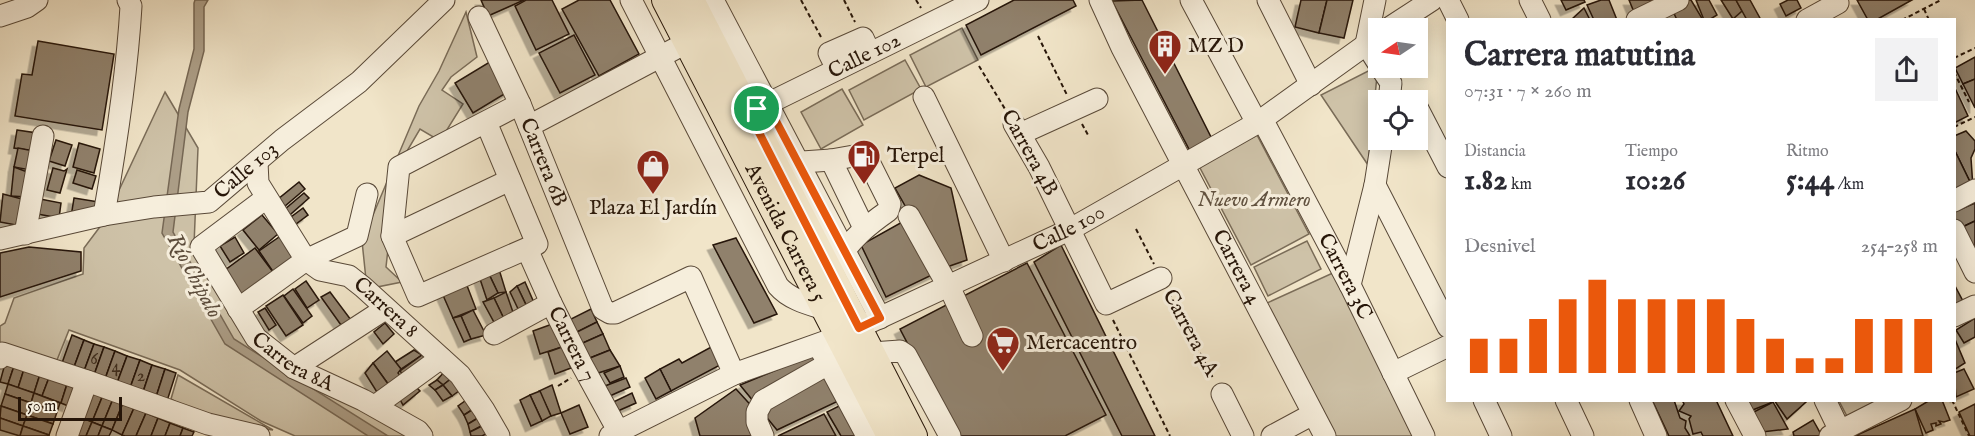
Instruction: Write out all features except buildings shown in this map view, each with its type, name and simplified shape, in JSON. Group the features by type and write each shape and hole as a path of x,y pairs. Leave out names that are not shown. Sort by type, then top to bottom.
{"main road":[{"name":"Avenida Carrera 5","path":"665,0 824,309 872,353 914,436"},
{"name":"Avenida Carrera 5","path":"691,0 758,109 787,164 831,273 849,332 890,436"}],"street":[{"path":"0,16 27,7 37,0"},
{"path":"104,215 129,50 131,6 128,0"},
{"name":"Calle 103","path":"0,239 104,215 209,202 359,82 444,0"},
{"path":"631,0 659,59 778,286 782,291 801,301 824,309"},
{"path":"713,0 758,109"},
{"name":"Calle 102","path":"758,109 833,61 978,0"},
{"name":"Carrera 4","path":"1100,0 1122,48 1325,436"},
{"name":"Carrera 3C","path":"1191,0 1350,285 1424,436"},
{"path":"1268,0 1282,9 1314,83"},
{"path":"1374,18 1375,0"},
{"path":"1404,18 1432,0"},
{"path":"1448,0 1457,18"},
{"path":"1530,0 1539,18"},
{"path":"1641,18 1678,0"},
{"path":"1812,18 1840,8"},
{"name":"Carrera 6B","path":"480,17 520,104 603,309 615,313 692,277 734,374"},
{"path":"529,126 686,43"},
{"name":"Calle 100","path":"617,435 734,374 849,332 1069,230 1259,121 1368,43"},
{"path":"924,97 1004,261"},
{"path":"1017,129 1097,99"},
{"path":"520,104 399,167 392,236 418,296 532,247"},
{"name":"Carrera 7","path":"486,122 510,180 551,303 617,435"},
{"path":"1428,128 1446,163"},
{"name":"Carrera 4B","path":"1017,129 1039,167 1106,304"},
{"path":"25,234 43,136"},
{"path":"1350,285 1375,185 1380,150"},
{"path":"763,436 757,422 757,412 763,401 828,364 849,332 844,250 787,164 865,154 886,194 890,204 888,211 864,228 844,250 831,273"},
{"path":"831,160 864,228"},
{"path":"257,162 258,183 306,260"},
{"path":"392,236 510,180"},
{"path":"1375,185 1446,323"},
{"path":"1956,200 1975,190"},
{"path":"238,309 306,260 357,236 367,194"},
{"name":"Carrera 8A","path":"266,198 201,247 256,338 294,368 375,406 418,431 422,436"},
{"path":"909,216 948,285 972,336"},
{"path":"1956,234 1975,273"},
{"name":"Carrera 8","path":"306,260 320,270 349,276 460,375 499,436"},
{"path":"1106,304 1161,278"},
{"path":"494,334 551,303"},
{"path":"1956,315 1975,306"},
{"path":"294,368 386,309"},
{"path":"1394,373 1446,347"},
{"path":"872,353 900,351 906,356 950,436"},
{"path":"1,356 87,381 207,430 259,436"},
{"path":"375,406 441,358"},
{"path":"828,364 867,436"},
{"path":"67,436 87,381"},
{"name":"Carrera 4A","path":"1221,394 1243,436"},
{"path":"1485,402 1501,436"},
{"path":"1567,402 1583,436"},
{"path":"1641,402 1656,436"},
{"path":"1737,402 1755,436"},
{"path":"1826,402 1835,434 1897,402"},
{"path":"1272,436 1313,414"}],"path":[{"path":"801,0 833,61"},
{"path":"844,0 866,46"},
{"path":"1906,18 1941,0"},
{"path":"1924,9 1928,18"},
{"path":"1038,36 1088,135"},
{"path":"1956,57 1975,48"},
{"name":"Carrera 4B","path":"980,66 1017,129"},
{"path":"1956,76 1969,102"},
{"path":"1956,126 1975,117"},
{"name":"Carrera 4A","path":"1136,229 1221,394"},
{"path":"1106,304 1170,436"},
{"path":"1953,402 1968,436"}],"green space":[{"path":"466,12 477,57 451,77 442,90 463,104 440,141 420,129 397,168 386,267 402,282 367,289 362,241 419,106 439,71"},
{"path":"962,28 978,60 926,87 910,55"},
{"path":"905,60 921,89 864,120 849,90"},
{"path":"1368,71 1368,78 1377,78 1376,90 1368,90 1368,165 1321,95"},
{"path":"842,89 863,125 821,149 801,112"},
{"path":"165,92 198,148 194,245 261,352 406,436 295,436 261,421 180,370 69,330 57,360 0,346 0,326 5,323 14,298 83,274 84,248 105,220"},
{"name":"Nuevo Armero","path":"1257,135 1309,234 1251,265 1199,166"},
{"path":"1307,241 1321,269 1268,296 1254,267"},
{"path":"1335,272 1414,436 1334,436 1267,303"},
{"path":"178,375 273,430 210,422 171,399"},
{"path":"1840,402 1885,402 1849,420"}],"water":[{"name":"Río Chipalo","path":"195,0 208,0 204,7 204,51 188,112 173,232 234,339 388,436 368,436 225,344 162,233 179,109 194,49"}],"place":[{"name":"MZ D","path":"1165,75"},
{"name":"Terpel","path":"864,185"},
{"name":"Plaza El Jardín","path":"653,195"},
{"name":"Mercacentro","path":"1003,372"}],"route":[{"path":"767,104 880,318 859,328 749,113 757,109 767,104"}]}
